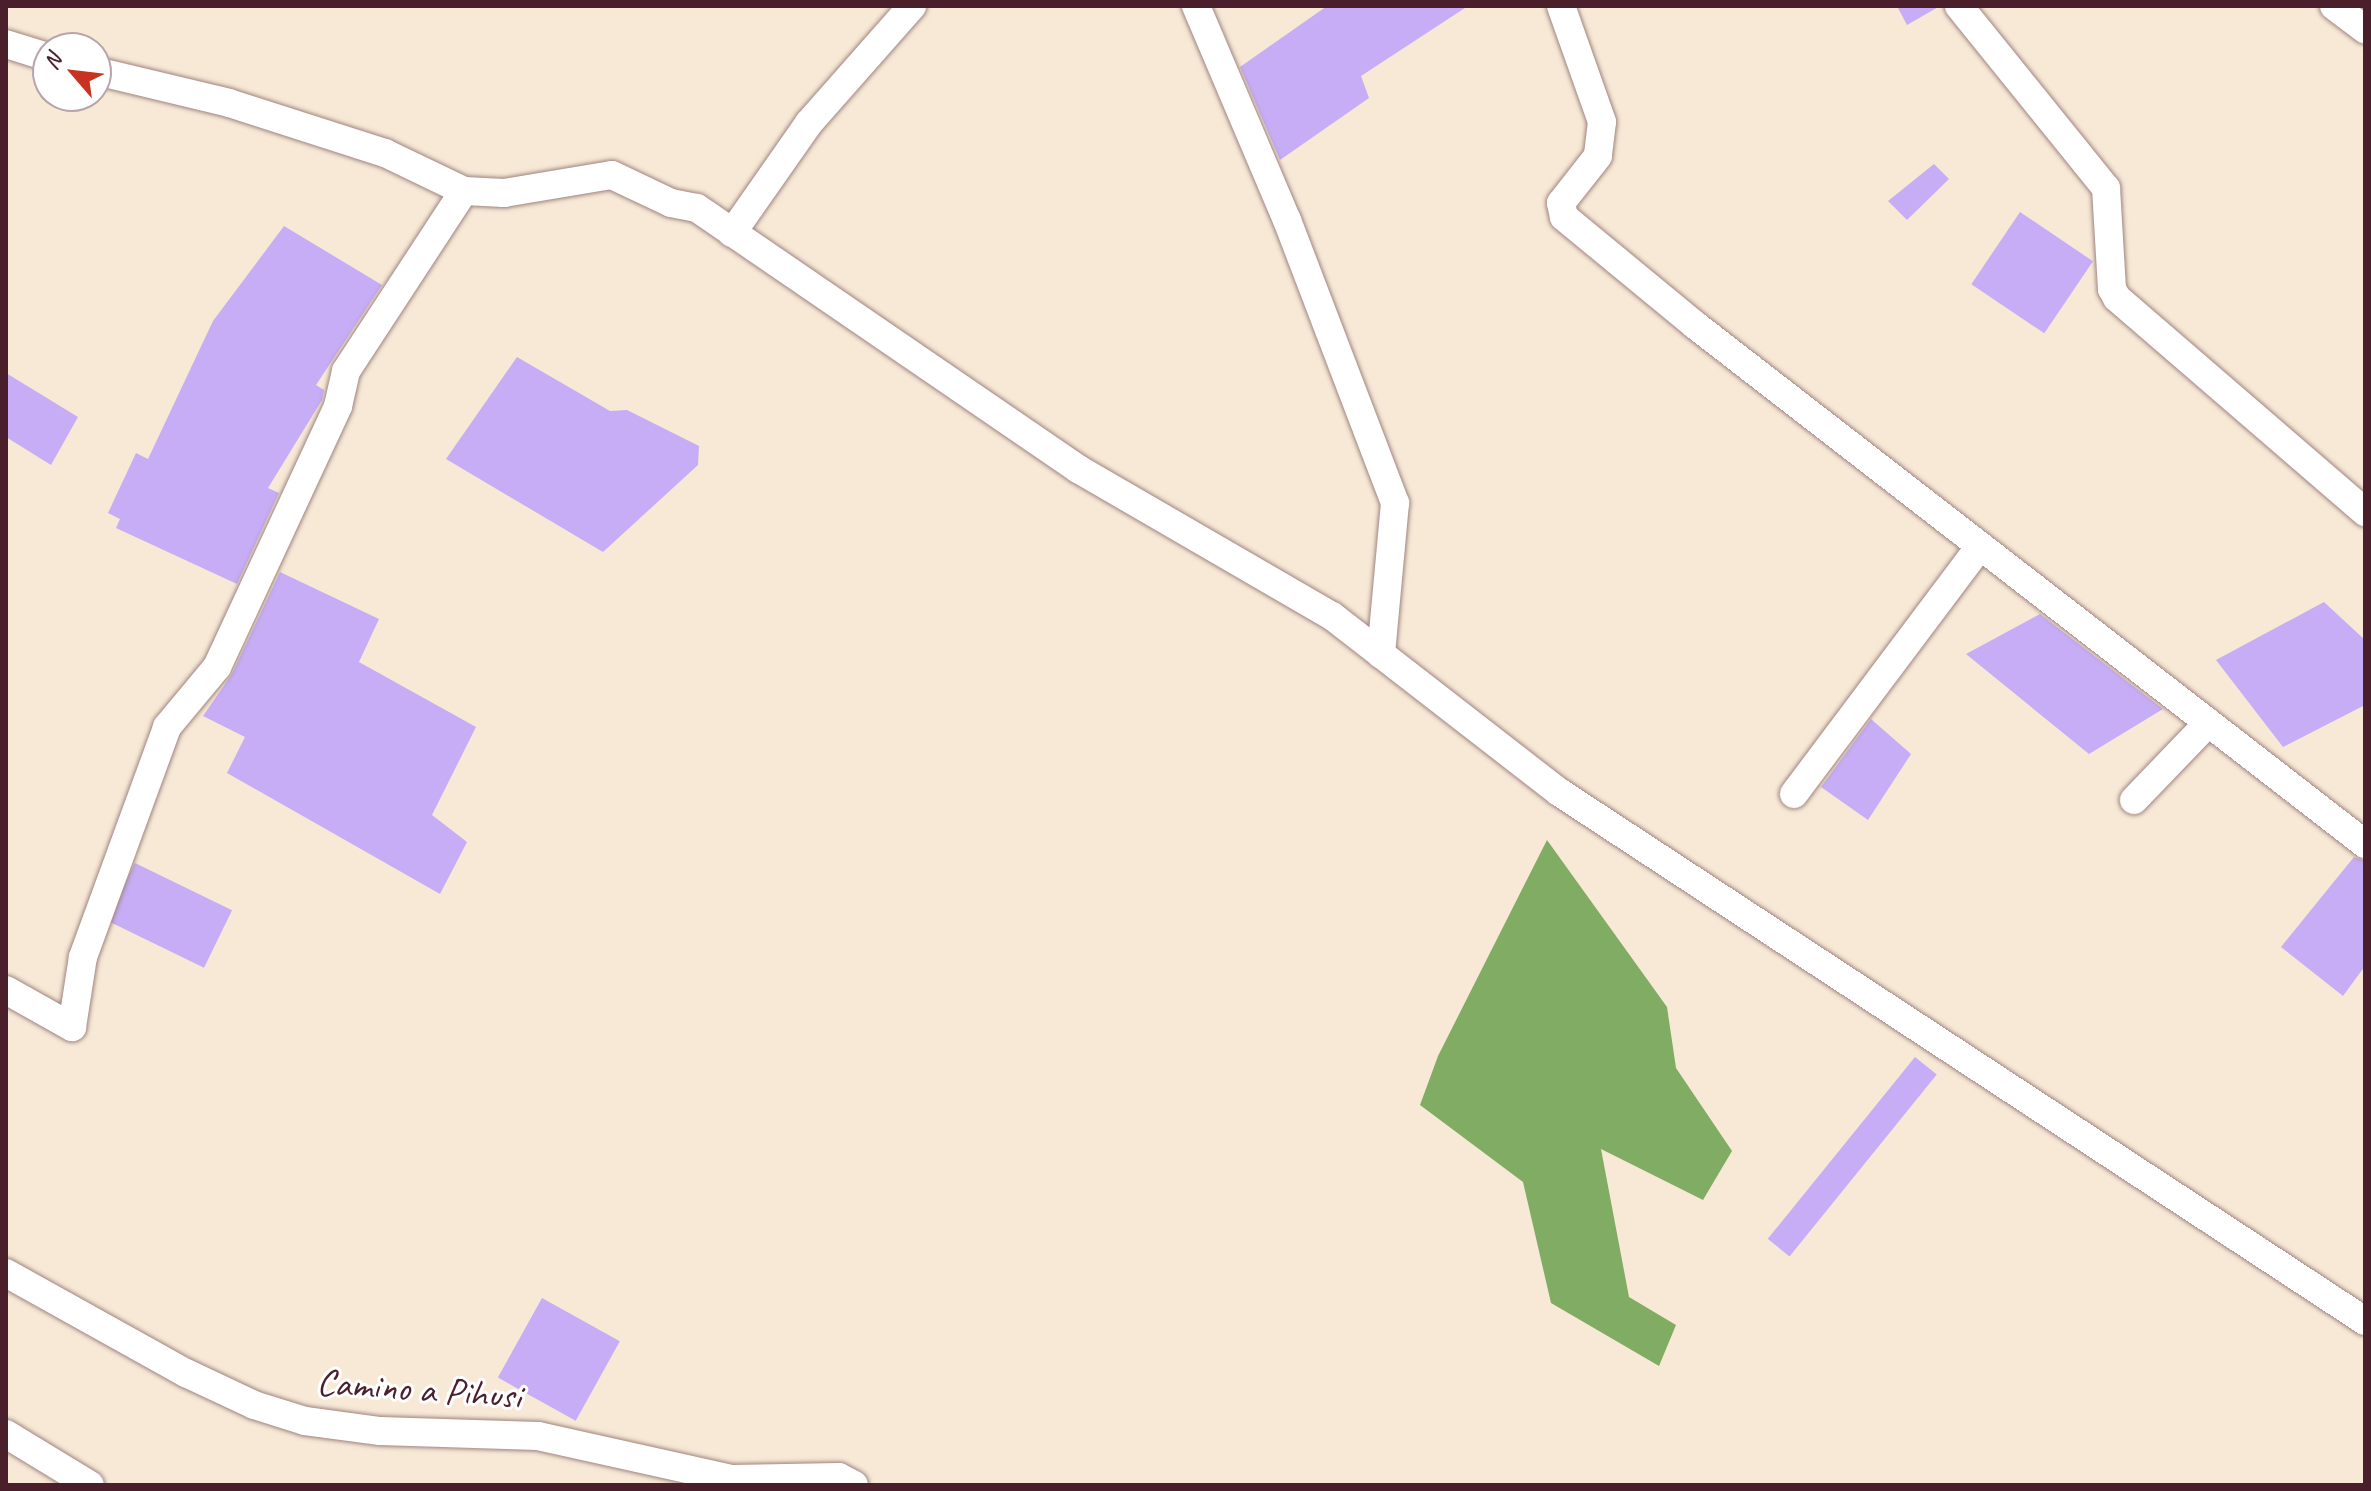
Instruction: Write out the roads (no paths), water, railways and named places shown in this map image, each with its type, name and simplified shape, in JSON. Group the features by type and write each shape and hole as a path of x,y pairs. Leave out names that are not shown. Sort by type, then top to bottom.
{"street":[{"path":"732,233 809,123 912,6"},
{"path":"1196,6 1287,220 1395,503 1381,654"},
{"path":"1561,6 1602,122 1598,156 1561,203 1564,217 1980,546 2365,844"},
{"path":"1959,6 2106,188 2112,289 2117,298 2365,512"},
{"path":"2334,6 2365,29"},
{"path":"6,44 32,52"},
{"path":"112,75 229,103 385,153 464,191 504,193 612,175 671,203 697,208 1078,469 1332,616 1559,792 2365,1321"},
{"path":"6,990 72,1027 83,957 167,727 217,667 338,406 346,371 464,191"},
{"path":"1794,794 1980,546"},
{"path":"2134,800 2208,723"},
{"name":"Camino a Pihusi","path":"6,1273 186,1373 254,1405 305,1421 380,1431 538,1436 732,1479 839,1477 854,1485"},
{"path":"6,1434 90,1485"}]}
